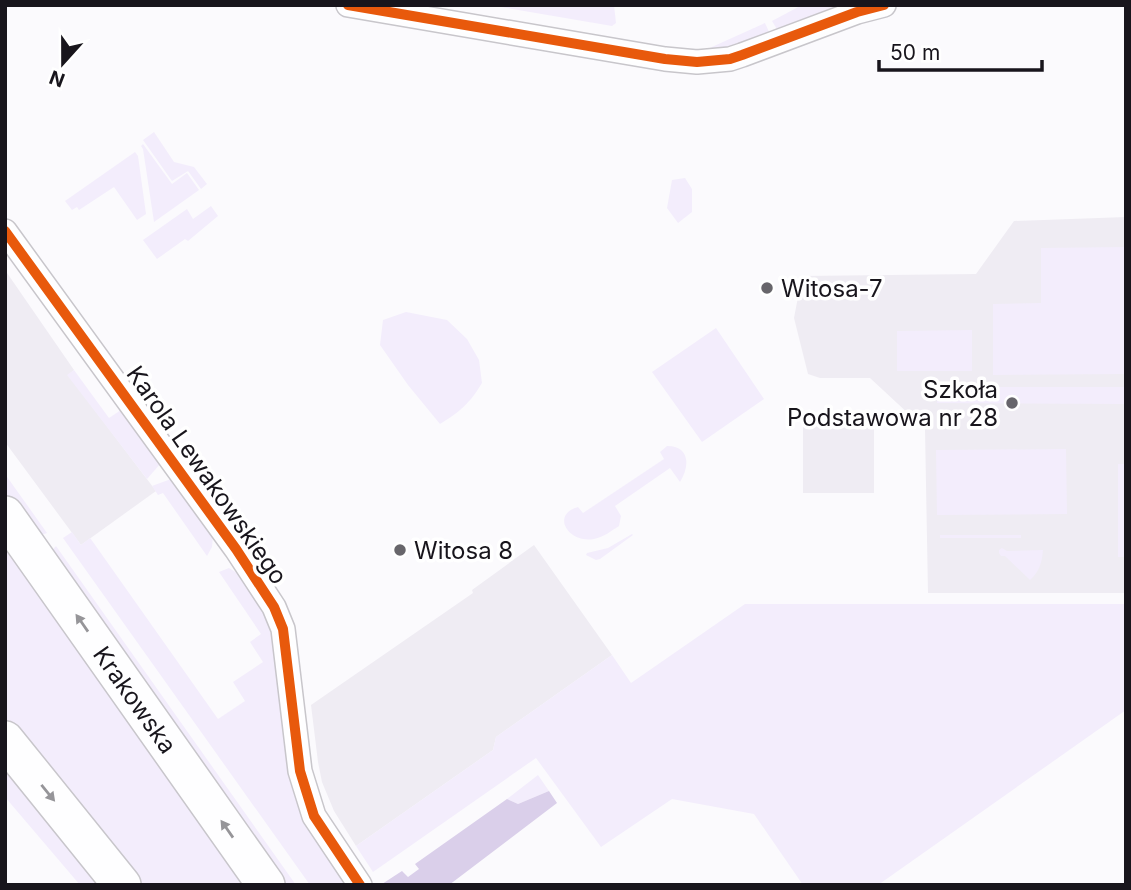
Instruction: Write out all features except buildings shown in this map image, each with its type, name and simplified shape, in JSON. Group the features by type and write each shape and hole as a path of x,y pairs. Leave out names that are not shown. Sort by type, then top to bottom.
{"main road":[{"name":"Krakowska","path":"5,515 266,885"},
{"path":"5,740 122,885"}],"street":[{"path":"348,5 615,51 697,62 730,59 857,12 884,5"},
{"name":"Karola Lewakowskiego","path":"5,231 236,549 274,607 283,629 300,771 306,792 314,816 360,885"}],"shaded area":[{"path":"489,5 614,5 616,23 612,26"},
{"path":"802,5 846,5 778,31 772,21"},
{"path":"765,23 770,34 724,50 703,51"},
{"path":"154,132 174,162 194,167 207,184 201,189 188,171 172,181 143,140"},
{"path":"143,144 172,184 187,173 199,190 154,222 141,146"},
{"path":"135,152 138,156 146,214 137,220 114,187 79,210 77,207 72,210 65,201"},
{"path":"685,178 692,189 692,212 678,223 667,208 672,180"},
{"path":"211,206 218,216 188,241 185,239 157,259 143,240 187,209 193,219"},
{"name":"Szkoła Podstawowa nr 28","path":"1126,217 1126,593 928,593 925,429 870,378 820,378 808,374 794,318 802,276 976,274 1014,221"},
{"path":"1126,247 1126,374 993,375 993,304 1041,303 1041,248"},
{"path":"5,270 74,370 68,375 156,491 81,545 5,442"},
{"path":"406,312 447,320 467,339 479,360 482,383 464,406 440,424 380,345 383,320"},
{"path":"716,328 764,399 702,442 652,372"},
{"path":"972,330 972,371 897,371 897,331"},
{"path":"74,370 109,418 121,410 161,463 147,479 67,375"},
{"path":"937,387 1126,387 1126,404 937,403"},
{"path":"803,423 874,423 874,493 803,493"},
{"path":"667,446 680,449 686,458 680,482 670,468 615,506 621,516 619,526 598,538 577,537 566,528 565,516 570,511 578,507 583,513 664,459 660,452"},
{"path":"1066,449 1067,514 937,515 936,450"},
{"path":"1118,464 1126,464 1126,557 1118,557"},
{"path":"5,474 47,533 36,537 5,494"},
{"path":"171,479 213,536 212,547 207,556 163,493 158,495 152,486"},
{"path":"72,532 81,545 90,538 218,719 245,701 233,682 263,662 250,642 261,634 219,572 229,568 240,575 264,614 273,640 293,791 321,847 347,885 310,885 63,538"},
{"path":"632,534 600,559 586,555 608,548"},
{"path":"940,535 1021,535 1021,538 940,538"},
{"path":"5,538 249,885 139,885 5,718"},
{"path":"534,545 612,655 496,737 493,750 356,846 334,811 322,782 311,705 473,593 472,590"},
{"path":"56,546 296,885 282,885 48,555"},
{"path":"1002,548 1007,551 1043,550 1036,574 1030,580 1005,556 1001,556 999,550"},
{"path":"745,604 1126,604 1126,710 878,885 803,885 754,814 672,799 601,847 536,758 373,872 356,846 493,750 496,737 612,655 631,683"},
{"path":"5,759 106,885 80,885 5,797"},
{"path":"538,775 549,791 518,804 507,799"},
{"path":"549,791 557,803 449,885 382,884 402,871 408,877 419,869 415,864 507,799 518,804"}],"cycle path":[{"path":"348,5 665,59 697,62 730,59 857,12 884,5"},
{"path":"5,231 236,549 274,607 283,629 300,771 314,816 360,885"}],"place":[{"name":"Witosa-7","path":"767,288"},
{"name":"Szkoła Podstawowa nr 28","path":"1012,403"},
{"name":"Witosa 8","path":"400,550"}]}
